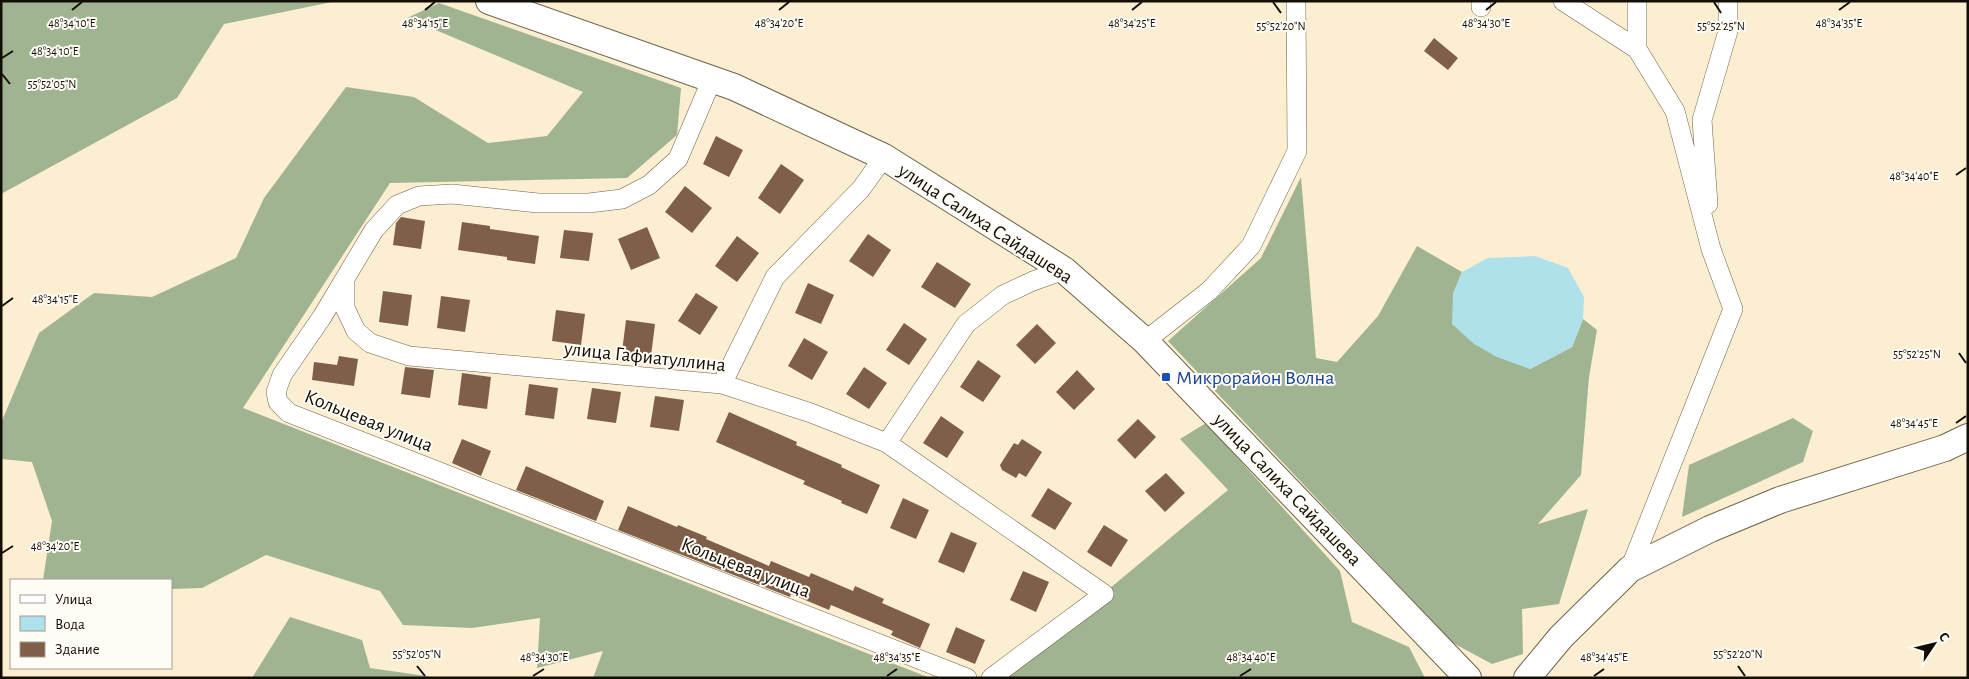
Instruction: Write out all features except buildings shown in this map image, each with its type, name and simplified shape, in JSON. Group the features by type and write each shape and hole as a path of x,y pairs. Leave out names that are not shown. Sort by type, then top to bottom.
{"street":[{"name":"улица Салиха Сайдашева","path":"489,1 734,87 884,157 1064,270 1145,341 1468,678"},
{"path":"1145,341 1209,291 1251,246 1297,151 1296,1"},
{"path":"1563,1 1637,49 1675,111 1711,249 1733,309 1630,569"},
{"path":"1637,1 1637,49"},
{"path":"1711,249 1702,120 1728,31 1728,1"},
{"name":"Кольцевая улица","path":"712,79 678,159 649,185 622,199 589,203 538,203 452,194 419,196 397,205 374,230 322,317 282,374 276,392 278,402 289,413 967,678"},
{"path":"722,384 775,277 861,189 884,157"},
{"path":"887,443 966,324 1004,295 1033,281 1064,270"},
{"name":"улица Гафиатуллина","path":"345,278 345,308 356,331 370,343 409,356 722,384 811,413 887,443 1104,594 991,678"},
{"path":"1527,678 1561,637 1630,569 1710,529 1780,500 1945,448 1968,437"}],"green space":[{"path":"1,1 337,1 224,24 177,98 1,194"},
{"path":"439,3 681,88 677,135 627,178 390,183 243,408 930,678 593,678 603,651 537,668 540,618 472,628 403,625 380,591 266,555 202,588 172,589 172,579 43,579 52,521 32,462 1,459 1,423 39,333 94,293 152,297 236,258 264,198 346,87 414,97 488,143 547,136 583,92 407,18"},
{"path":"1301,177 1316,358 1337,362 1378,316 1417,246 1462,272 1453,294 1530,369 1572,347 1583,319 1597,330 1589,377 1581,475 1538,524 1588,509 1559,604 1522,609 1523,654 1492,664 1453,643 1168,341 1261,258"},
{"path":"1793,418 1813,431 1803,462 1682,517 1689,465"},
{"path":"1206,423 1340,571 1352,622 1409,647 1425,678 1002,678 1228,490 1180,439"},
{"path":"290,617 362,640 370,668 440,678 252,678"}],"water":[{"path":"1535,256 1568,268 1584,297 1583,319 1572,347 1530,369 1497,357 1474,344 1452,324 1453,294 1462,272 1488,258"}],"place":[{"name":"Микрорайон Волна","path":"1166,377"}]}
